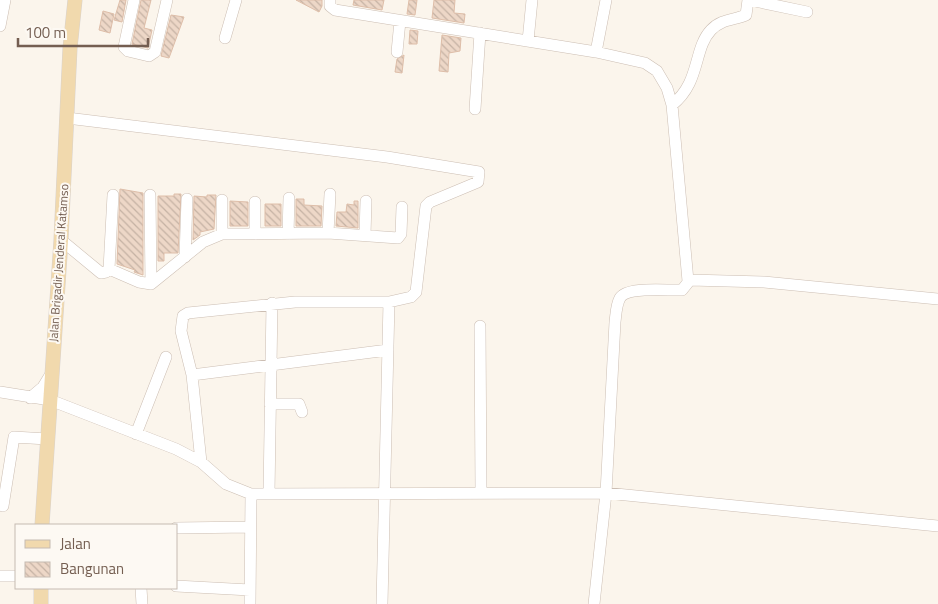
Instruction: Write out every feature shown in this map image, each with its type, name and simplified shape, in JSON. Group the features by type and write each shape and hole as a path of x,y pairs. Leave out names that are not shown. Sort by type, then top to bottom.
{"main road":[{"name":"Jalan Brigadir Jenderal Katamso","path":"42,524 61,240 70,48 75,0"},
{"path":"41,589 41,604"}],"street":[{"path":"0,26 5,0"},
{"path":"134,0 124,48 128,51 149,56 155,52 167,0"},
{"path":"225,38 236,0"},
{"path":"330,0 330,6 335,10 596,52 645,63 658,71 667,88 672,105 686,284"},
{"path":"528,41 532,0"},
{"path":"596,52 606,0"},
{"path":"672,105 681,98 692,78 702,46 711,30 730,18 745,17 748,4 807,12"},
{"path":"397,52 400,21"},
{"path":"474,109 480,33"},
{"path":"67,118 387,157 480,172 478,182 426,206 416,292 411,297 389,302 272,303 188,313 183,316 181,331 192,375 201,462"},
{"path":"328,233 330,194"},
{"path":"150,195 150,284"},
{"path":"109,269 113,196"},
{"path":"185,257 187,198"},
{"path":"288,234 289,198"},
{"path":"222,200 222,234"},
{"path":"366,200 366,235"},
{"path":"255,202 255,234"},
{"path":"109,269 139,282 150,284 208,239 222,234 328,233 398,238 401,234 402,207"},
{"path":"61,240 101,273 109,269"},
{"path":"594,604 606,493 618,301 626,293 679,290 686,284 702,280 746,281 938,299"},
{"path":"382,604 389,302"},
{"path":"269,494 272,303"},
{"path":"480,326 481,492"},
{"path":"192,375 388,350"},
{"path":"136,434 166,357"},
{"path":"30,398 43,387 51,374"},
{"path":"0,392 50,400 176,448 201,462 226,484 252,494 386,492 606,493 938,526"},
{"path":"270,404 299,404 302,412"},
{"path":"3,506 14,438 47,439"},
{"path":"250,604 252,494"},
{"path":"178,528 250,527"},
{"path":"0,576 15,576"},
{"path":"178,586 250,590"},
{"path":"141,589 142,604"}],"building":[{"path":"120,0 126,0 122,22 114,20"},
{"path":"141,0 151,0 144,28 152,30 148,48 132,44"},
{"path":"296,0 322,0 322,6 319,12"},
{"path":"354,0 384,0 382,10 353,5"},
{"path":"409,0 417,0 415,15 407,14"},
{"path":"434,0 455,0 454,13 465,14 464,23 432,18"},
{"path":"103,11 114,14 110,33 99,30"},
{"path":"171,15 184,17 169,58 161,56"},
{"path":"410,30 418,31 417,44 409,44"},
{"path":"442,35 461,38 460,51 449,53 448,72 439,71"},
{"path":"404,55 402,73 395,72 397,59"},
{"path":"120,189 143,193 143,275 117,264"},
{"path":"174,194 181,194 178,253 164,253 164,261 158,261 158,196 174,196"},
{"path":"207,195 216,195 214,229 200,232 200,235 193,240 194,196 207,197"},
{"path":"296,199 304,199 304,205 322,206 321,226 296,226"},
{"path":"230,201 248,202 248,226 230,226"},
{"path":"354,201 358,201 358,228 336,226 337,212 346,212 347,204 354,205"},
{"path":"265,204 281,204 281,226 265,226"}]}
